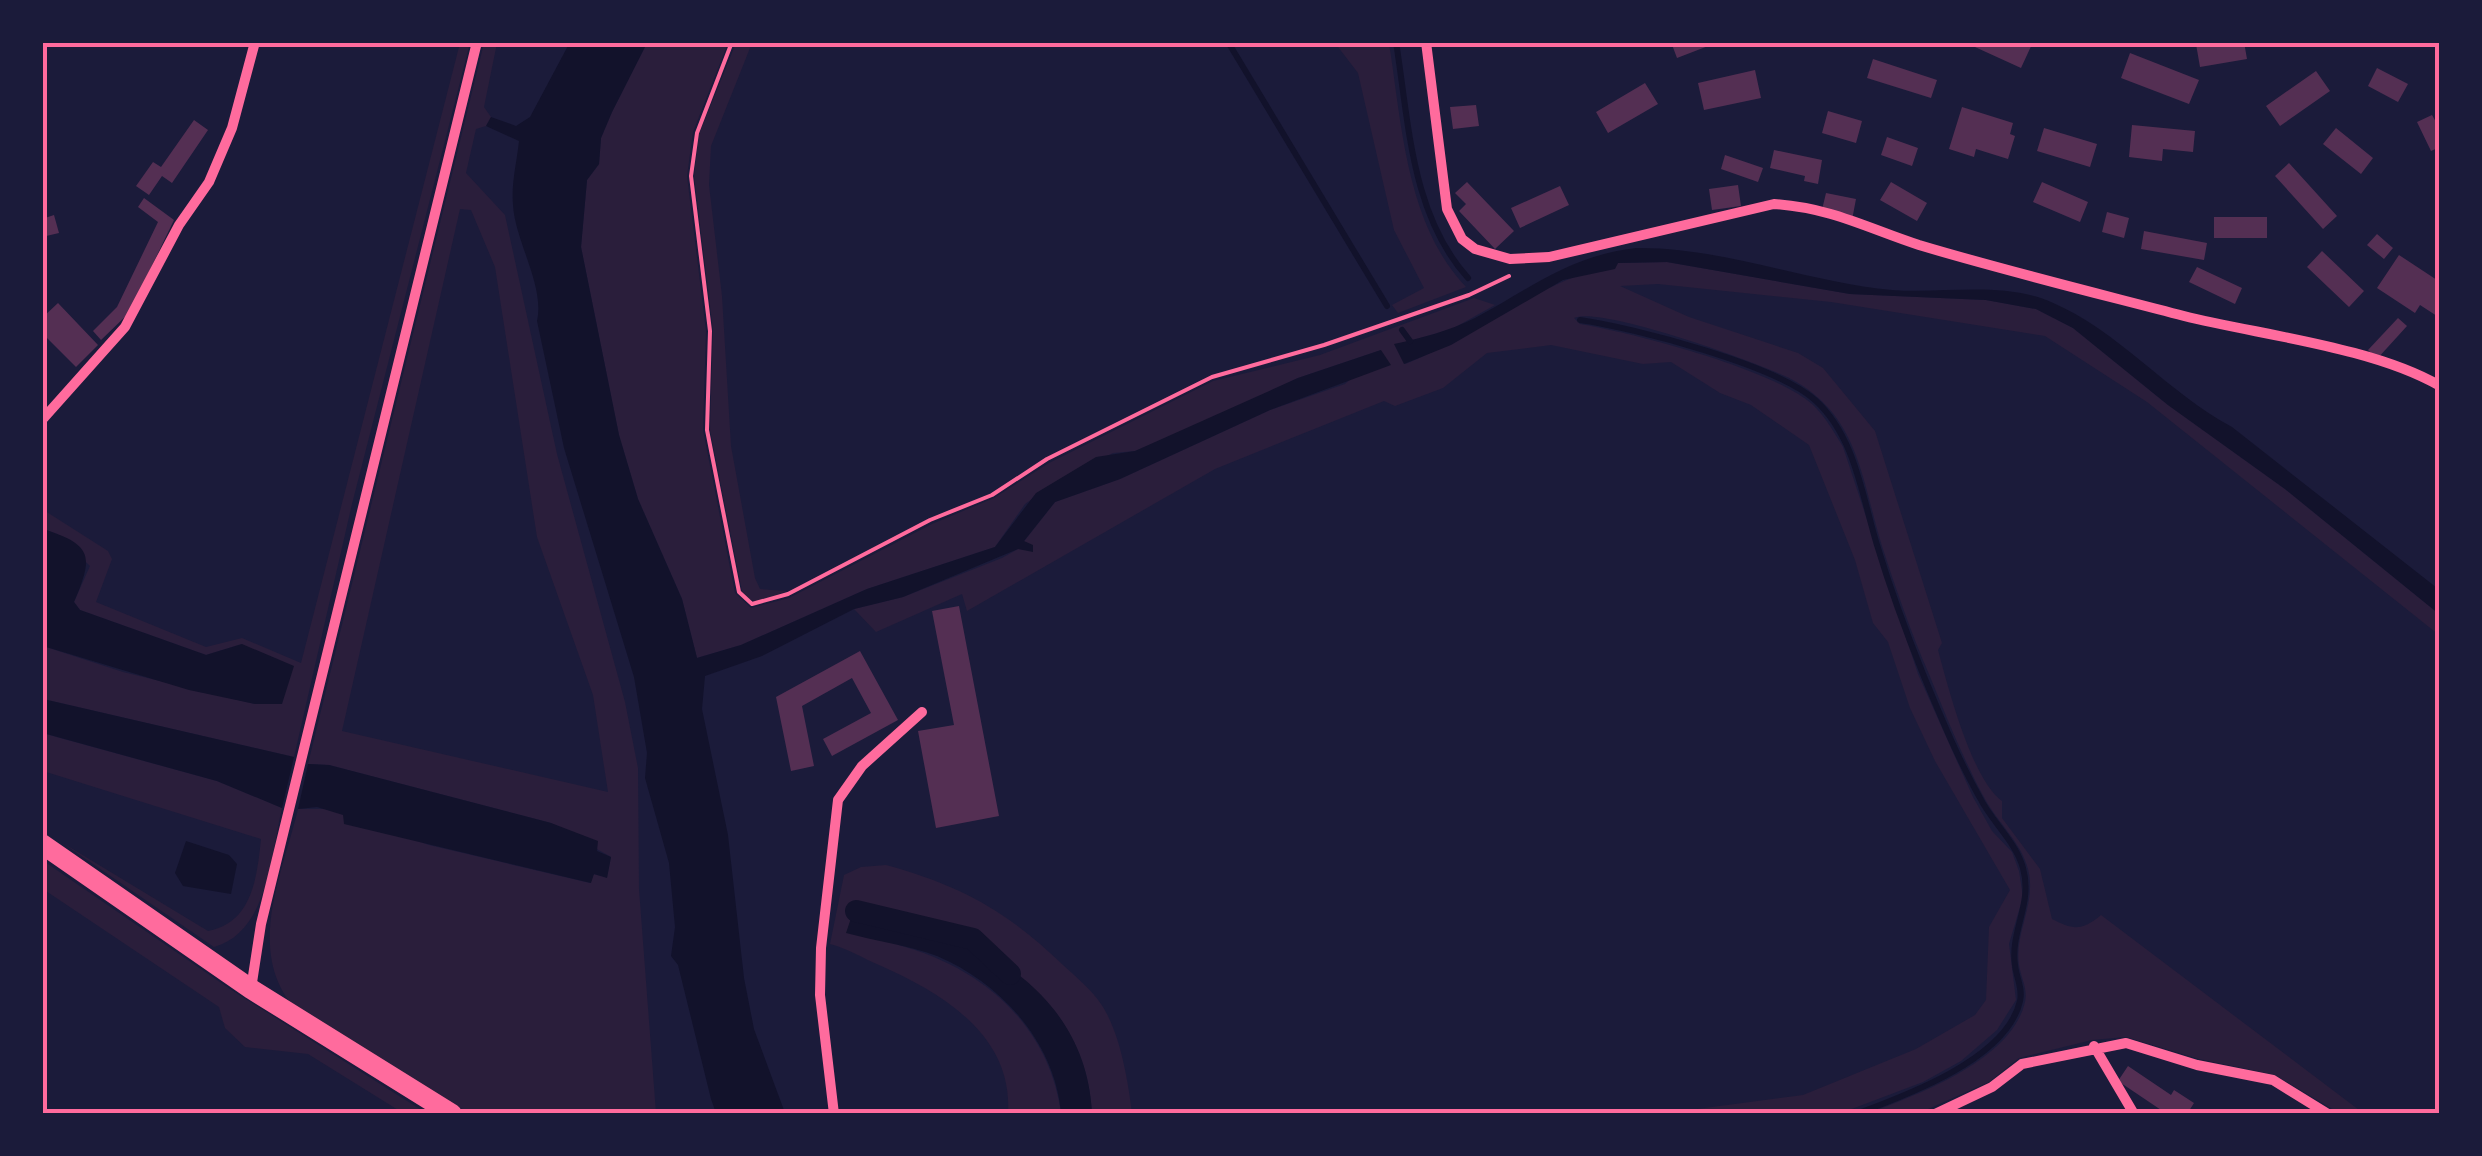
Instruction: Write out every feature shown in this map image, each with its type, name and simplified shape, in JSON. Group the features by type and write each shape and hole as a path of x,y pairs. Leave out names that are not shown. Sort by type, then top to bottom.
{"main road":[{"path":"42,844 251,989 452,1114"}],"street":[{"path":"42,420 125,328 142,302 179,225 222,156 255,42"},
{"path":"251,989 261,924 477,42"},
{"path":"1426,42 1442,188 1462,240 1492,257 1550,257 1774,204 1809,206 1851,216 1919,244 2185,316 2399,366 2440,386"},
{"path":"834,1114 820,995 820,948 838,800 862,766 922,712"},
{"path":"1935,1114 1992,1087 2022,1064 2068,1056 2094,1046 2126,1043 2198,1065 2245,1071 2273,1080 2328,1114"},
{"path":"2094,1046 2134,1114"}],"path":[{"path":"732,42 696,133 691,176 710,331 707,430 744,600 752,604 771,602 992,494 1047,459 1212,377 1276,362 1469,295 1550,257"}],"shaded area":[{"path":"570,42 647,43 601,138 599,164 587,180 581,247 619,435 638,499 682,599 697,658 741,645 867,589 995,547 1036,493 1096,457 1135,451 1298,378 1381,350 1391,365 1270,410 1120,479 1055,502 1024,541 1033,545 1033,552 1018,549 903,597 854,609 762,656 705,676 702,709 728,835 744,978 754,1029 785,1113 716,1113 711,1099 678,965 671,956 675,927 669,863 645,778 647,753 634,677 564,448 537,321 537,293 515,219 513,189 519,141 486,126 491,117 516,126 530,117"},
{"path":"460,43 470,43 352,504 294,757 43,699 43,646 123,672 255,704 242,644 206,655 80,610 74,602 90,566 57,534 43,529 42,509 108,551 112,559 96,602 206,647 242,638 301,663"},
{"path":"484,43 497,43 484,107 491,117 486,126 476,129 466,173 505,215 557,454 625,702 638,768 639,889 656,1113 469,1113 297,1011 281,988 270,939 277,887 298,809 330,809 429,845 590,883 593,874 607,877 611,857 551,823 329,765 308,764","holes":["460,209 471,210 495,267 537,537 593,695 608,792 342,731"]},
{"path":"647,43 728,43 693,132 687,176 706,331 703,430 735,593 751,608 789,598 932,524 994,498 1049,463 1213,381 1320,355 1474,298 1495,305 1452,329 1395,345 1405,364 1566,280 1614,269 1618,263 1667,262 1850,294 1986,300 2036,309 2073,328 2168,405 2285,489 2439,614 2439,635 2147,402 2045,336 1831,302 1658,284 1620,286 1689,317 1798,353 1823,368 1875,431 1942,643 1938,650 1962,732 1981,774 2002,801 2002,818 2040,869 2052,919 2077,927 2101,915 2363,1113 2339,1113 2275,1075 2199,1059 2126,1037 2092,1040 2019,1058 1989,1082 1919,1113 1869,1113 1960,1072 1983,1058 2017,1023 2026,997 2018,953 2030,894 2028,869 2020,850 1985,799 1955,737 1898,595 1857,459 1832,412 1791,379 1647,328 1615,320 1574,318 1580,324 1667,344 1766,378 1812,404 1829,424 1843,447 1918,674 1973,797 1992,831 2012,852 2019,871 2023,897 2009,944 2016,1000 1997,1030 1961,1061 1923,1082 1841,1113 1667,1113 1803,1095 1916,1049 1975,1015 1986,1000 1989,927 2010,890 1935,761 1910,708 1888,642 1873,623 1855,560 1809,445 1751,405 1720,393 1671,362 1643,364 1551,345 1487,353 1443,388 1395,406 1384,401 1215,469 967,611 962,594 876,632 854,609 903,597 1002,558 1018,549 1055,502 1120,479 1270,410 1345,384 1381,350 1298,378 1196,427 1135,451 1113,453 1059,480 1025,504 995,547 867,589 741,645 697,658 682,599 638,499 619,435 581,247 587,180 599,164 601,138"},
{"path":"736,43 752,43 711,146 709,185 722,296 731,446 755,578 760,589 787,591 758,602 746,598 742,591 710,430 713,330 694,176 699,134"},
{"path":"1335,43 1389,43 1403,140 1419,204 1430,234 1466,287 1398,313 1392,305 1424,288 1394,230 1358,73"},
{"path":"1636,248 1701,253 1860,286 1912,291 1993,290 2051,302 2099,329 2186,397 2232,427 2437,588 2439,614 2285,489 2168,405 2073,328 2036,309 1986,300 1850,294 1667,262 1618,263 1615,269 1563,280 1451,345 1404,364 1394,344 1465,323 1590,258"},
{"path":"43,529 72,541 85,555 84,574 74,602 80,610 206,655 242,644 294,666 282,704 255,704 189,690 43,646"},
{"path":"43,699 294,757 282,808 217,781 43,733"},
{"path":"42,733 217,781 282,808 264,890 246,926 232,939 214,947 61,842 208,931 235,918 250,896 261,839 43,771"},
{"path":"308,764 329,765 551,823 598,841 597,851 611,857 607,878 594,874 591,883 344,824 343,815 317,807 298,809"},
{"path":"186,841 229,855 237,864 231,894 183,886 175,873"},
{"path":"42,860 230,989 426,1113 403,1113 308,1054 245,1047 225,1028 219,1007 43,889"},
{"path":"886,865 938,882 1002,915 1088,988 1108,1015 1118,1042 1132,1113 1092,1113 1085,1072 1071,1036 1049,1005 991,957 956,939 881,914 898,945 957,968 1007,1004 1042,1053 1061,1113 1008,1113 999,1061 969,1020 903,976 830,944 844,875 861,867"},
{"path":"881,914 957,939 1023,978 1050,1005 1071,1036 1085,1072 1092,1113 1061,1113 1057,1087 1036,1040 1021,1018 983,982 937,956 846,933 851,918 867,922 870,915"}],"building":[{"path":"1671,42 1716,42 1716,43 1677,58"},
{"path":"1964,42 2033,42 2021,68"},
{"path":"2244,42 2247,59 2200,67 2196,44"},
{"path":"2130,53 2199,80 2189,104 2121,78"},
{"path":"1873,59 1937,80 1931,98 1867,78"},
{"path":"2377,68 2408,84 2398,102 2368,86"},
{"path":"1755,70 1761,98 1704,110 1698,83"},
{"path":"2316,71 2330,91 2280,126 2266,106"},
{"path":"1645,83 1658,104 1608,133 1596,112"},
{"path":"1476,105 1479,126 1453,129 1450,107"},
{"path":"1962,107 2013,123 2010,134 2015,136 2008,159 1976,149 1974,157 1949,149"},
{"path":"1828,111 1862,121 1856,143 1822,133"},
{"path":"2432,115 2440,129 2440,147 2431,151 2417,122"},
{"path":"194,120 208,130 172,183 162,176 149,195 136,186 153,162 161,167"},
{"path":"2132,125 2195,131 2193,152 2163,149 2162,161 2129,157"},
{"path":"2044,128 2097,144 2090,167 2037,151"},
{"path":"2336,128 2373,158 2361,174 2323,144"},
{"path":"1887,137 1918,148 1912,166 1881,155"},
{"path":"1774,150 1822,160 1818,184 1804,181 1805,176 1770,168"},
{"path":"1725,155 1763,168 1758,182 1721,169"},
{"path":"2289,163 2337,216 2323,229 2275,176"},
{"path":"1467,182 1514,231 1495,249 1459,211 1466,204 1455,193"},
{"path":"1891,182 1927,203 1917,221 1880,200"},
{"path":"2042,182 2088,202 2080,222 2033,202"},
{"path":"1738,185 1741,206 1712,210 1709,189"},
{"path":"1560,186 1569,205 1520,228 1511,208"},
{"path":"1826,193 1856,199 1852,220 1821,214"},
{"path":"144,198 174,220 129,313 101,340 93,331 117,307 158,222 138,207"},
{"path":"2107,212 2129,218 2124,238 2102,232"},
{"path":"54,215 59,233 42,237 42,219"},
{"path":"2214,217 2267,217 2267,238 2214,238"},
{"path":"2144,231 2207,243 2204,260 2141,249"},
{"path":"2377,234 2393,248 2384,259 2367,245"},
{"path":"2322,251 2364,291 2349,307 2307,267"},
{"path":"2399,255 2440,282 2440,318 2420,305 2415,313 2377,288"},
{"path":"2197,267 2242,288 2235,304 2189,282"},
{"path":"58,303 98,345 76,367 42,333 42,318"},
{"path":"2398,318 2407,326 2377,359 2368,350"},
{"path":"959,606 999,816 936,828 918,731 954,725 932,611"},
{"path":"860,651 898,720 832,756 823,739 871,713 852,678 802,706 814,766 791,771 776,697"},
{"path":"2128,1066 2171,1095 2174,1090 2194,1103 2187,1114 2167,1114 2118,1081"}],"waterway":[{"path":"1228,42 1387,306"},
{"path":"1396,42 1409,136 1424,197 1449,253 1468,278"},
{"path":"1580,320 1738,361 1796,387 1829,415 1848,449 1893,594 1943,721 1980,798 2015,849 2023,868 2025,894 2014,953 2021,996 2011,1022 1996,1041 1951,1072 1856,1114"},
{"path":"1402,330 1410,341"},
{"path":"856,911 973,939 1010,974"}]}
